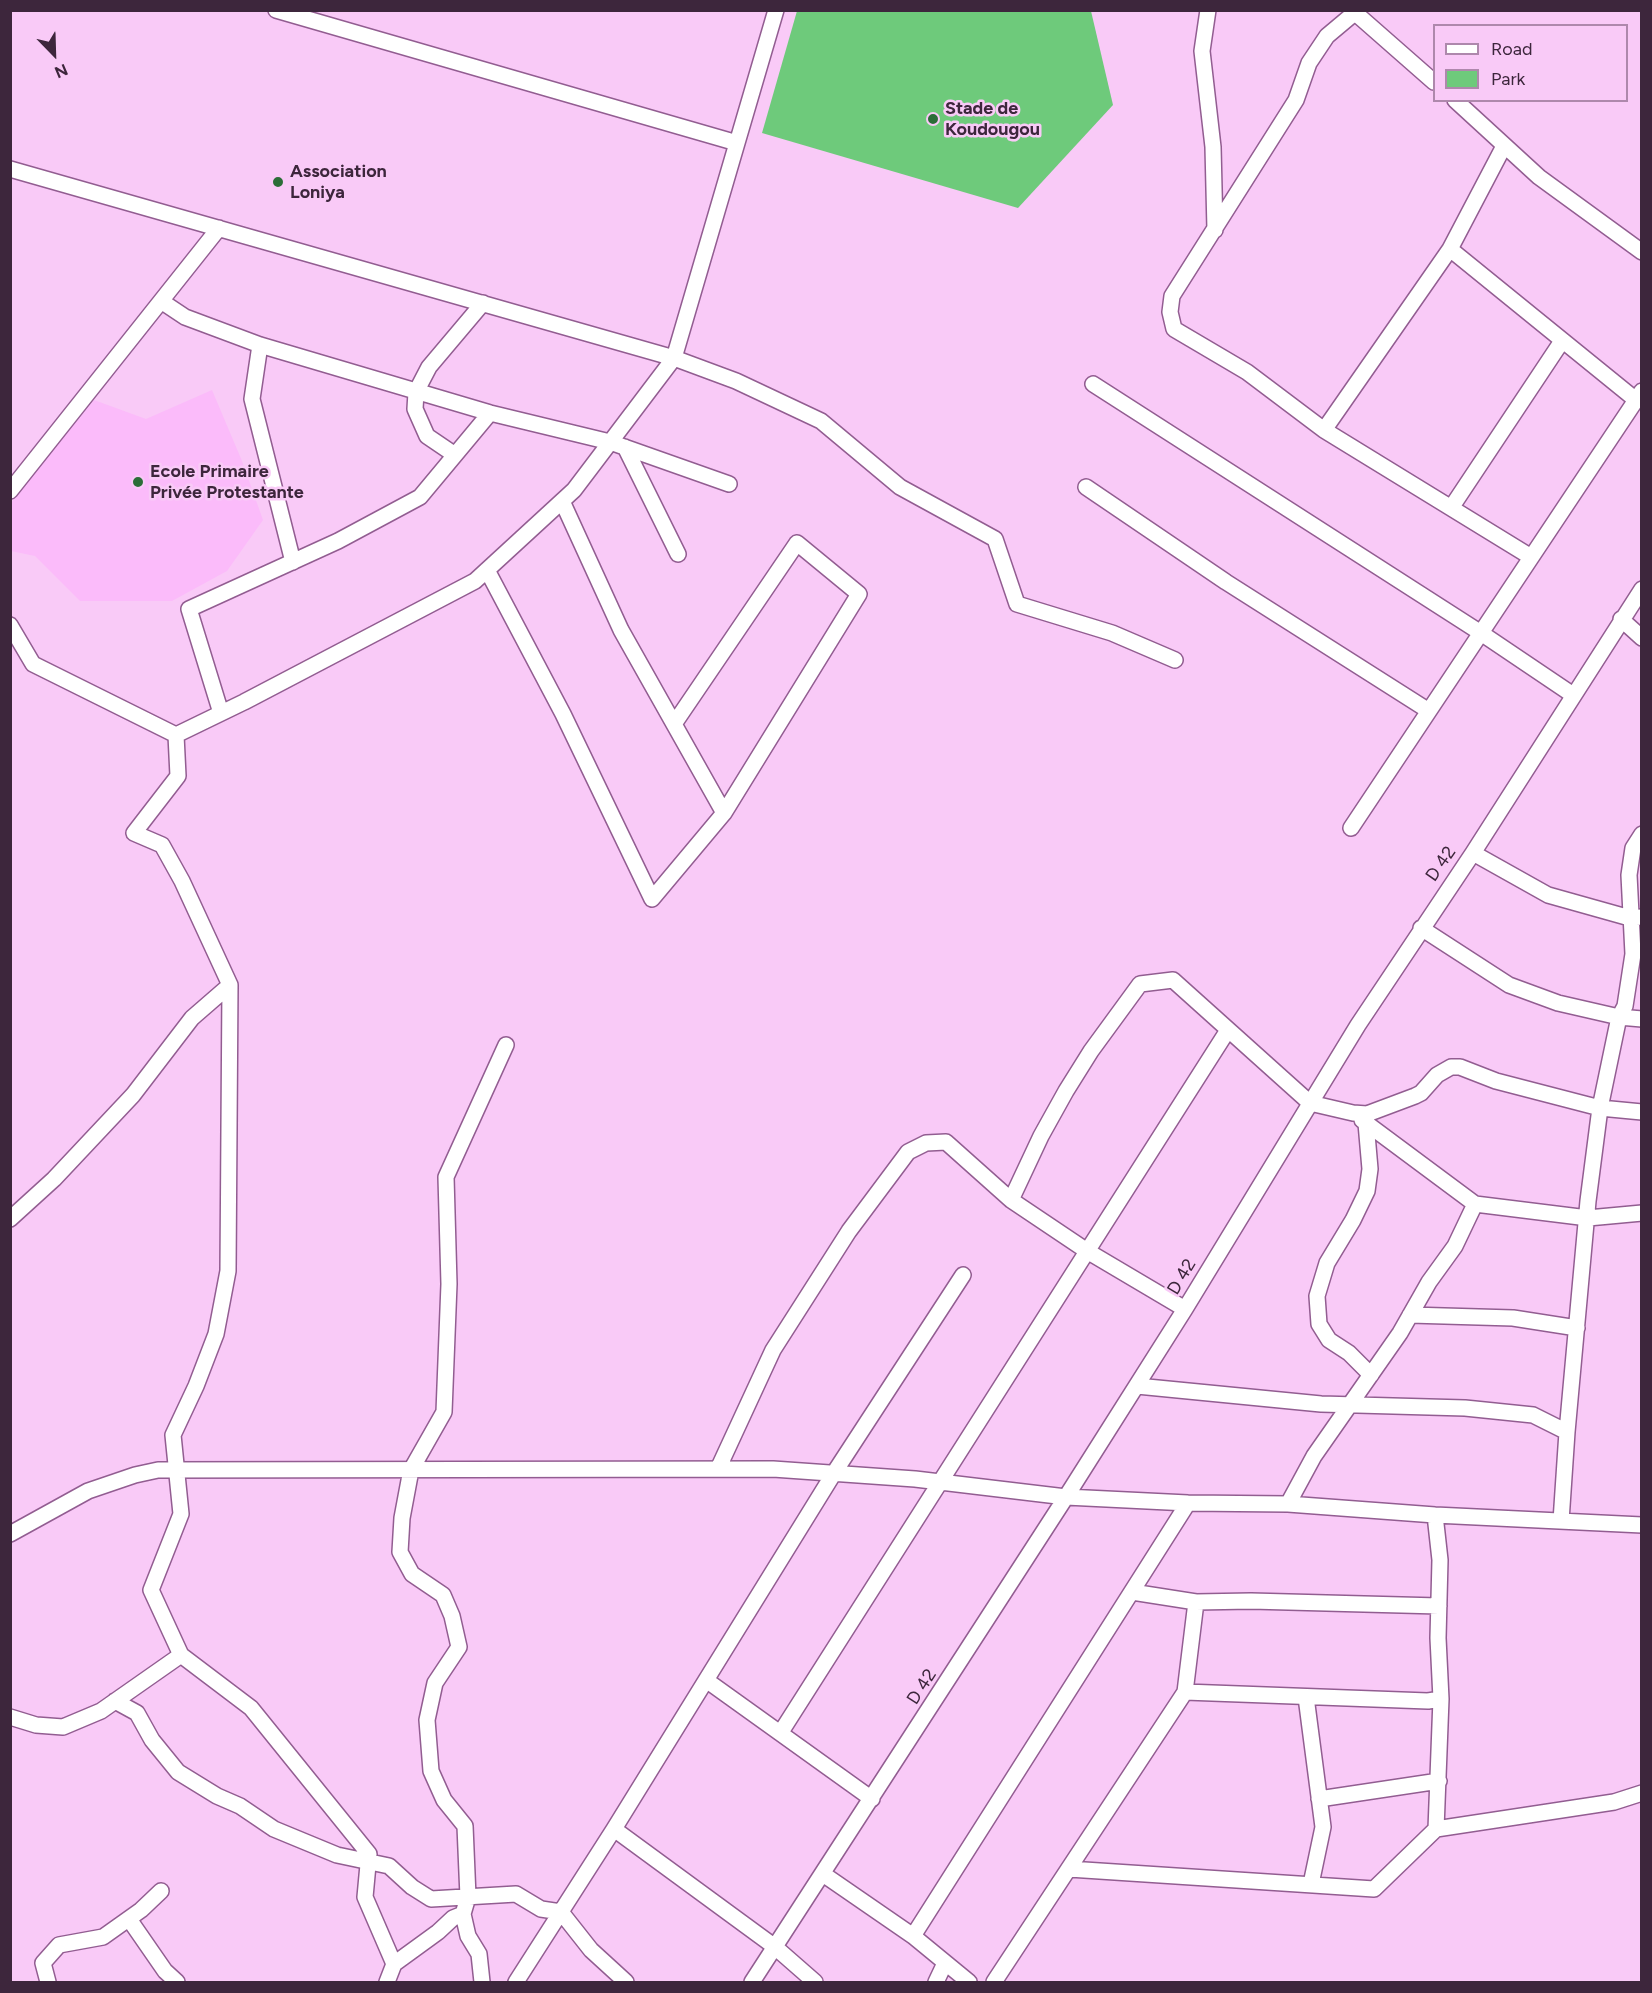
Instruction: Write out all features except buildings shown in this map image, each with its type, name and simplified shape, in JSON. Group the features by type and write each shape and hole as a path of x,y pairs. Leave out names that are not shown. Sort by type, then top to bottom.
{"street":[{"path":"276,10 737,142"},
{"path":"176,735 475,581 574,490 674,358 776,10"},
{"path":"1208,10 1202,51 1213,147 1215,230"},
{"path":"1433,81 1355,12 1327,36 1309,63 1296,100 1172,296 1170,312 1174,329 1247,372 1324,430 1531,557"},
{"path":"1457,102 1539,177 1641,252"},
{"path":"1324,430 1450,249 1504,146"},
{"path":"10,169 674,358 736,381 821,421 900,486 995,539 1017,604 1112,633 1175,660"},
{"path":"10,491 219,228"},
{"path":"1351,828 1639,396 1562,341 1450,249"},
{"path":"161,302 185,317 260,345 490,413 610,442 729,484"},
{"path":"455,455 427,436 416,409 416,392 429,367 483,303"},
{"path":"1451,508 1562,341"},
{"path":"260,345 252,399 293,562"},
{"path":"1093,384 1481,633 1573,695"},
{"path":"221,713 189,609 338,541 420,497 490,413"},
{"path":"625,447 678,554"},
{"path":"1086,487 1226,582 1429,711"},
{"path":"562,501 621,630 724,813"},
{"path":"487,570 563,714 651,899 724,813 859,594 797,543 674,724"},
{"name":"D 42","path":"752,1983 1137,1386 1310,1103 1641,589"},
{"path":"1621,619 1641,638"},
{"path":"10,625 33,664 176,735"},
{"path":"176,735 178,776 134,833 162,845 182,881 230,985 228,1271 216,1334 196,1386 173,1435 181,1514 151,1590 181,1655 251,1708 369,1854 365,1897 394,1964"},
{"path":"1561,1521 1567,1432 1600,1108 1620,1017 1625,1006 1633,954 1636,917 1629,875 1633,848 1641,834"},
{"path":"1473,853 1548,895 1636,917"},
{"path":"1421,928 1509,985 1558,1003 1620,1017 1641,1019"},
{"path":"1011,1200 1041,1136 1066,1091 1091,1051 1140,984 1173,980 1310,1103 1360,1118 1475,1204 1588,1218 1641,1214"},
{"path":"10,1219 54,1179 133,1095 192,1018 230,985"},
{"path":"781,1732 1228,1030"},
{"path":"482,1983 479,1954 468,1936 463,1914 468,1897 465,1826 444,1800 431,1771 427,1720 435,1683 459,1647 452,1616 443,1595 412,1574 400,1552 402,1518 411,1470 444,1412 449,1284 446,1178 507,1045"},
{"path":"1360,1118 1421,1093 1437,1075 1451,1067 1460,1067 1496,1082 1600,1108 1641,1112"},
{"path":"1360,1118 1370,1169 1367,1191 1353,1220 1327,1263 1317,1296 1320,1324 1329,1340 1349,1353 1371,1375"},
{"path":"718,1469 773,1350 849,1231 908,1152 926,1143 946,1142 1011,1200 1087,1251 1185,1310"},
{"path":"1288,1504 1314,1456 1371,1375 1429,1282 1455,1246 1475,1204"},
{"path":"516,1983 834,1473 963,1275"},
{"path":"1410,1315 1514,1318 1577,1328"},
{"path":"1137,1386 1321,1404 1466,1408 1533,1414 1567,1432"},
{"path":"10,1534 88,1491 135,1475 158,1470 773,1469 940,1482 1066,1497 1188,1503 1288,1504 1435,1515 1641,1525"},
{"path":"913,1936 1188,1503"},
{"path":"1435,1515 1440,1560 1441,1699 1436,1829"},
{"path":"1132,1592 1196,1602 1251,1601 1439,1606"},
{"path":"994,1983 1185,1692 1196,1602"},
{"path":"10,1717 36,1725 63,1727 101,1711 181,1655"},
{"path":"706,1680 872,1799"},
{"path":"1185,1692 1428,1701 1441,1699"},
{"path":"1306,1697 1323,1827 1311,1884"},
{"path":"115,1701 137,1713 152,1740 178,1772 217,1796 240,1806 274,1829 337,1855 389,1866 412,1887 431,1899 516,1894 541,1909 561,1912 591,1950 626,1983"},
{"path":"1319,1799 1439,1782"},
{"path":"1069,1869 1374,1889 1436,1829 1614,1802 1641,1793"},
{"path":"614,1829 775,1947 815,1983"},
{"path":"823,1874 913,1936 969,1983"},
{"path":"48,1983 43,1963 59,1945 103,1937 161,1892"},
{"path":"387,1983 394,1964 438,1932 453,1918 463,1914"},
{"path":"129,1919 165,1971 177,1983"},
{"path":"936,1983 945,1963"}],"shaded area":[{"name":"Ecole Primaire Privée Protestante","path":"212,390 242,461 263,520 227,571 172,601 80,601 35,556 11,551 11,503 94,400 146,419"}],"green space":[{"name":"Stade de Koudougou","path":"797,11 1091,11 1113,105 1018,208 762,133"}],"place":[{"name":"Stade de Koudougou","path":"933,119"},
{"name":"Association Loniya","path":"278,182"},
{"name":"Ecole Primaire Privée Protestante","path":"138,482"}]}
